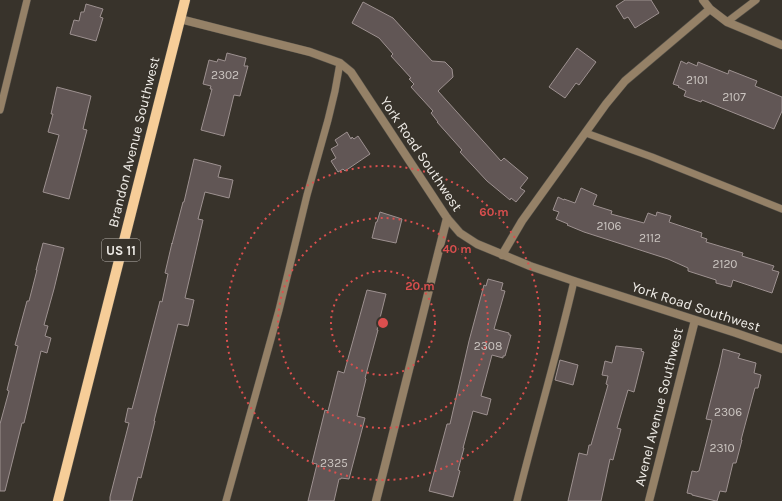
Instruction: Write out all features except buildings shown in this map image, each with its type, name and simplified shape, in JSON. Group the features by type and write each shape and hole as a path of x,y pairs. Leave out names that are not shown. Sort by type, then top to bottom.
{"main road":[{"name":"Brandon Avenue Southwest","path":"58,501 185,0"}],"street":[{"path":"703,0 710,10 727,22 782,45"},
{"path":"502,256 522,221 606,104 625,81 710,10"},
{"name":"York Road Southwest","path":"180,19 310,52 340,63 351,72 447,218 460,233 476,244 502,256 530,266 782,349"},
{"path":"376,501 447,218"},
{"name":"Avenel Avenue Southwest","path":"649,501 695,320"}],"lane":[{"path":"0,110 26,0"},
{"path":"727,22 756,0"},
{"path":"226,501 279,310 307,195 333,98 340,63"},
{"path":"586,133 652,157 782,210"},
{"path":"517,501 574,281"}]}
